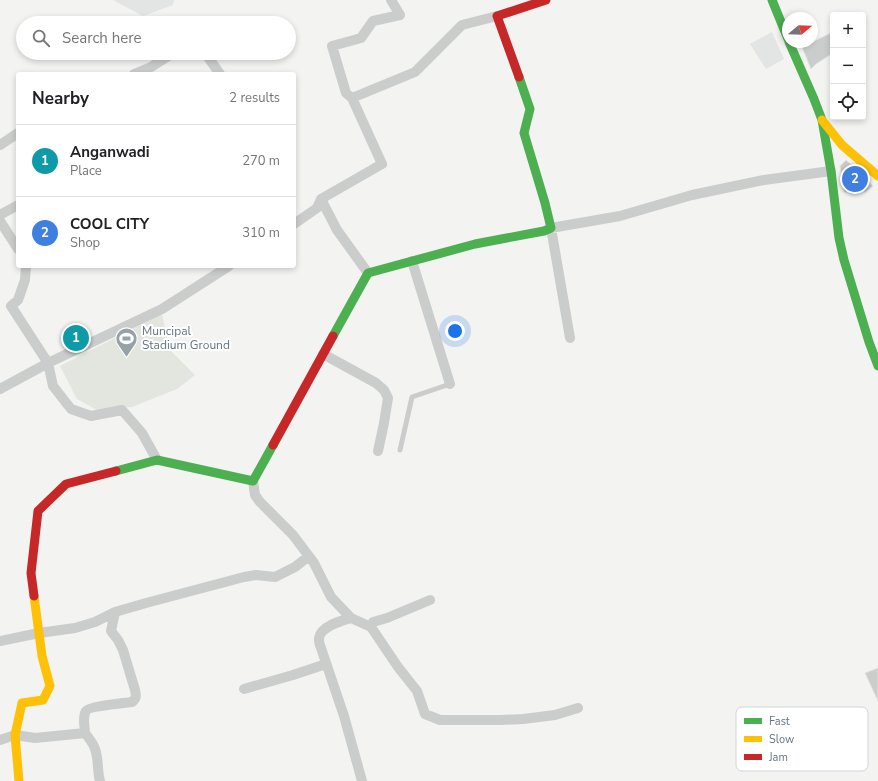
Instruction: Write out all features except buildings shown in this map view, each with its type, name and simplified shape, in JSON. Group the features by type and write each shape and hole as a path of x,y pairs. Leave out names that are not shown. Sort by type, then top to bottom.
{"street":[{"path":"296,223 317,208 321,199 382,164 352,98 346,93 332,46 361,38 373,21 400,15 391,0"},
{"path":"352,98 415,72 462,25 497,16 546,0"},
{"path":"772,0 782,24"},
{"path":"497,16 530,109 524,132 551,228 570,338"},
{"path":"792,48 822,120 831,171 839,238 844,260 869,342 878,366"},
{"path":"138,72 162,60"},
{"path":"210,60 219,72"},
{"path":"822,120 842,145 878,176"},
{"path":"0,146 16,134"},
{"path":"578,708 555,715 501,720 440,720 425,714 417,691 398,667 371,627 351,618 332,597 309,556 293,535 260,502 255,494 253,481 368,273 475,244 544,231 551,228 620,216 699,193 764,180 831,171"},
{"path":"321,199 337,230 368,273"},
{"path":"0,215 16,206"},
{"path":"0,221 16,246"},
{"path":"412,261 450,384"},
{"path":"26,268 25,280 18,300 11,306 48,363 53,386 71,409 91,416 122,410 142,433 157,460"},
{"path":"0,389 48,363 162,309 226,268"},
{"path":"323,354 376,383 384,390 388,398 378,450"},
{"path":"19,781 15,736 22,703 43,700 50,686 42,656 31,573 38,512 66,484 157,460 253,481"},
{"path":"0,641 39,633 75,628 95,622 115,612 244,577 256,575 276,577 295,567 309,556"},
{"path":"371,627 373,622 387,618 430,600"},
{"path":"100,781 95,749 85,733 85,712 88,709 132,702 136,699 135,690 123,650 118,640 112,635 111,631 115,612"},
{"path":"351,618 337,622 326,628 319,638 326,664 344,716 362,781"},
{"path":"244,689 326,664"},
{"path":"0,740 15,736 35,738 85,733"}],"lane":[{"path":"400,450 412,397 450,384"}],"shaded area":[{"path":"113,0 174,0 173,5 143,16"},
{"path":"772,32 784,59 766,69 750,44"},
{"name":"Muncipal Stadium Ground","path":"162,314 169,349 195,375 177,389 132,407 97,410 77,399 60,366"}],"traffic: fast":[{"path":"772,0 782,24"},
{"path":"792,48 822,120 831,171 839,238 844,260 869,342 878,366"},
{"path":"333,336 368,273 475,244 544,231 551,228 524,133 530,109 519,77"},
{"path":"116,471 157,460 253,481 273,445"}],"traffic: slow":[{"path":"822,120 842,145 878,176"},
{"path":"19,781 15,735 22,703 43,700 50,686 42,656 34,596"}],"traffic: jam":[{"path":"519,77 497,16 546,0"},
{"path":"273,445 333,336"},
{"path":"34,596 31,573 38,511 66,484 116,471"}],"place":[{"name":"COOL CITY","path":"855,179"},
{"name":"Anganwadi","path":"76,338"},
{"name":"Muncipal Stadium Ground","path":"127,358"}]}
